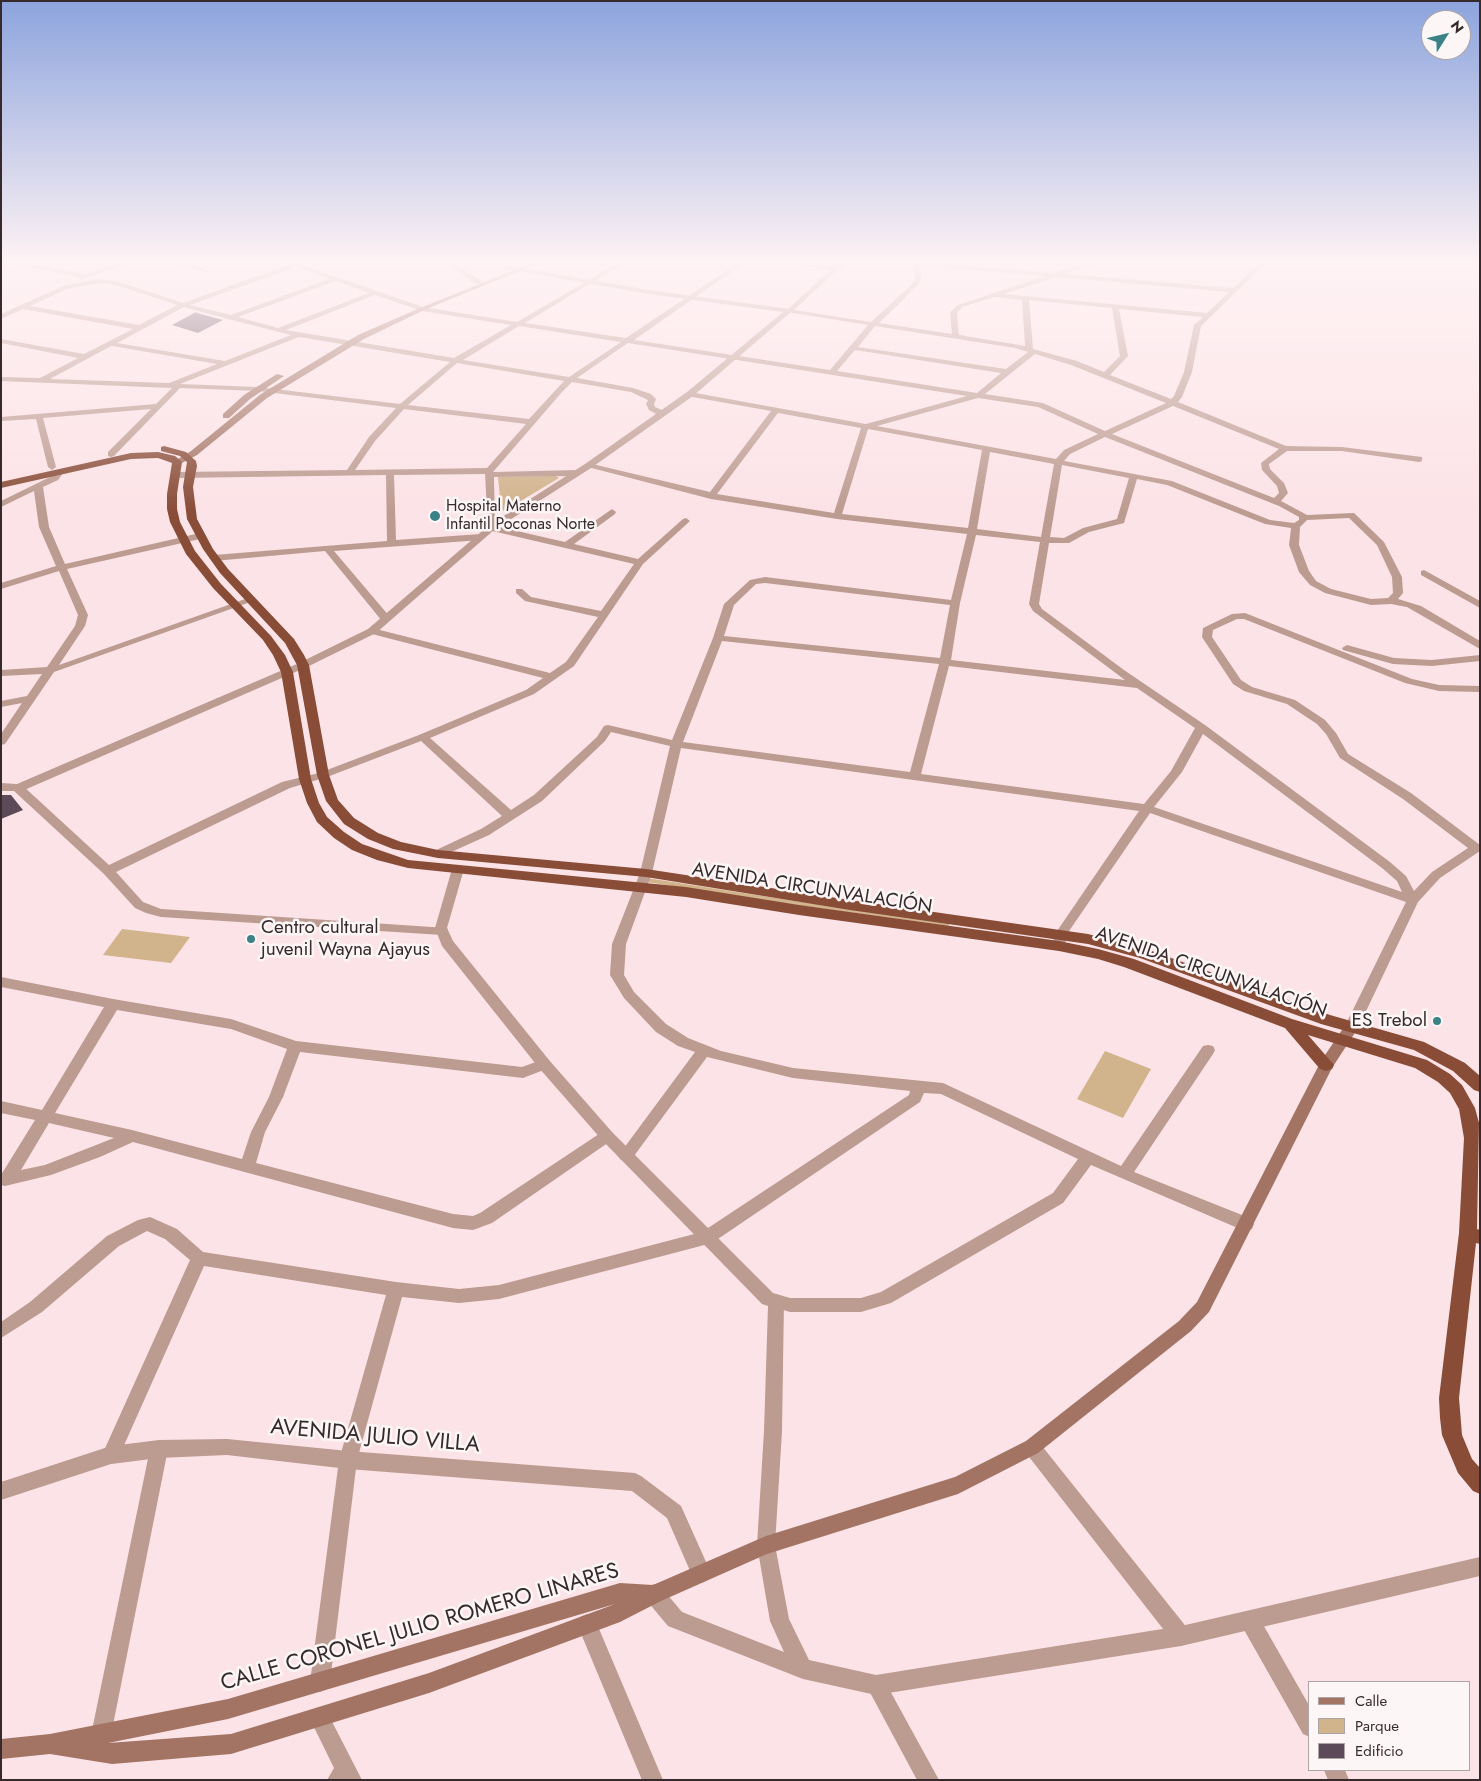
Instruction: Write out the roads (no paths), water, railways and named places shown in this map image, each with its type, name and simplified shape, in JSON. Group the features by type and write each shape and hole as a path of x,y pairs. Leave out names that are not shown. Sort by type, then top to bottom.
{"highway":[{"path":"1,478 113,457 158,454 179,461"},
{"name":"AVENIDA CIRCUNVALACIÓN","path":"644,880 458,869 408,864 382,857 357,847 339,835 322,819 313,803 305,779 287,672 279,655 267,638 235,606 197,562 183,540 175,522 172,509 172,494 179,461 192,466 188,487 189,502 192,519 200,536 214,558 290,641 303,665 324,775 332,801 349,821 373,836 398,846 438,854 644,880 1060,940 1118,946 1304,1013 1347,1034 1421,1064 1444,1078 1456,1089 1462,1098 1472,1123 1474,1235 1449,1398 1450,1418 1452,1435 1458,1452 1465,1466 1480,1484"},
{"path":"1,485 56,468"},
{"name":"AVENIDA CIRCUNVALACIÓN","path":"1060,940 1129,963 1287,1024 1419,1046 1459,1067 1480,1086"},
{"path":"1287,1024 1297,1030 1326,1065"},
{"path":"1444,1078 1459,1067"}],"main road":[{"path":"179,461 272,391 343,347"},
{"path":"179,461 258,389 286,372"},
{"path":"654,1594 766,1545 958,1485 1032,1447 1185,1326 1203,1307 1326,1065 1347,1034"},
{"name":"CALLE CORONEL JULIO ROMERO LINARES","path":"1,1749 50,1744 228,1709 620,1593 654,1594"},
{"name":"CALLE CORONEL JULIO ROMERO LINARES","path":"50,1744 112,1754 231,1744 429,1683 620,1612 654,1594"}],"street":[{"path":"33,347 86,357"},
{"path":"41,380 106,347"},
{"path":"130,347 226,364"},
{"path":"167,386 268,347"},
{"path":"369,347 633,390 652,399 650,404 652,408 661,413"},
{"path":"350,472 372,439 402,406 457,360 480,347"},
{"path":"491,528 489,473 559,390 571,379 619,347"},
{"path":"669,347 1040,405 1104,434 1276,501 1295,510 1303,518"},
{"path":"1,787 18,788 303,665 372,631 491,528 578,473 690,394 746,347"},
{"path":"1016,347 1074,363 1270,444 1285,448 1342,449 1419,459"},
{"path":"1105,375 1124,356 1122,347"},
{"path":"1193,347 1188,372 1178,397 1172,403 1067,452 1058,462 1034,604 1038,611 1139,685 1201,727 1391,870 1402,879 1413,900"},
{"path":"832,373 853,348 1008,372"},
{"path":"865,427 979,395 1032,350"},
{"path":"1,379 258,389 533,422"},
{"path":"113,457 178,386"},
{"path":"690,394 1169,483 1268,522 1296,526 1303,521 1303,518"},
{"path":"1,419 159,406"},
{"path":"711,496 776,410"},
{"path":"1,504 55,478 56,468 38,416"},
{"path":"837,516 865,427"},
{"path":"1276,501 1284,493 1281,485 1266,470 1265,463 1285,448"},
{"path":"915,775 945,662 955,603 972,531 986,449"},
{"path":"588,466 711,496 837,516 1066,541 1086,530 1121,521 1134,476"},
{"path":"191,474 350,472 578,473"},
{"path":"390,472 392,543"},
{"path":"1,742 80,626 83,615 44,528 38,486"},
{"path":"567,545 612,512"},
{"path":"1303,518 1351,516 1365,528 1381,544 1397,577 1398,593 1391,601"},
{"path":"108,872 286,785 324,775 423,737 530,692 570,664 640,562 686,521"},
{"path":"1296,526 1294,545 1304,572 1313,583 1356,600 1371,602 1391,601 1409,604 1480,646"},
{"path":"491,528 640,562"},
{"path":"1,586 62,567 200,536"},
{"path":"214,558 481,537"},
{"path":"328,548 386,619"},
{"path":"1424,573 1480,605"},
{"path":"955,603 765,580 753,582 730,604 676,744 644,880 619,944 617,975 629,995 661,1028 683,1042 704,1051 718,1056 794,1073 943,1089 1124,1174 1246,1224"},
{"path":"519,591 528,599 604,615"},
{"path":"1,672 51,670 251,600"},
{"path":"1347,1034 1413,900 1436,875 1476,848 1407,796 1344,756 1331,733 1320,722 1291,702 1248,689 1237,682 1207,637 1208,628 1235,616 1245,616 1408,681 1438,688 1480,689"},
{"path":"1279,629 1393,661 1432,663 1480,658"},
{"path":"372,631 552,677"},
{"path":"718,638 1139,685"},
{"path":"1,704 29,699"},
{"path":"1060,940 1147,808 1176,772 1201,727"},
{"path":"438,854 485,832 538,798 601,739 608,728 676,744 1147,808 1413,900"},
{"path":"423,737 510,816"},
{"path":"18,788 108,872 139,906 161,913 442,931"},
{"path":"466,858 458,869 444,913 442,931 447,943 544,1064 607,1136 768,1299 790,1305 861,1305 885,1298 1058,1198 1088,1157"},
{"path":"1,982 112,1004 231,1024 296,1046 523,1073 544,1064"},
{"path":"5,1180 112,1004"},
{"path":"247,1166 258,1132 276,1097 296,1046"},
{"path":"1124,1174 1208,1050"},
{"path":"626,1156 704,1051"},
{"path":"1,1331 36,1307 113,1241 144,1225 150,1224 171,1234 199,1258 396,1289 459,1296 499,1292 706,1238 915,1098 919,1087"},
{"path":"1,1108 132,1136 453,1221 473,1223 486,1218 607,1136"},
{"path":"5,1180 46,1170 96,1153 132,1136"},
{"path":"111,1455 199,1258"},
{"path":"320,1682 348,1460 396,1289"},
{"path":"776,1301 773,1431 766,1545 780,1621 802,1669"},
{"name":"AVENIDA JULIO VILLA","path":"1,1491 111,1455 159,1449 227,1446 348,1460 634,1482 674,1512 701,1572"},
{"path":"1032,1447 1181,1636"},
{"path":"101,1735 159,1449"},
{"path":"654,1594 675,1619 802,1669 876,1685 1181,1636 1480,1566"},
{"path":"1250,1621 1308,1723"},
{"path":"588,1624 653,1780"},
{"path":"876,1685 929,1780"},
{"path":"319,1717 346,1776"}],"place":[{"name":"Hospital Materno Infantil Poconas Norte","path":"435,516"},
{"name":"Centro cultural juvenil Wayna Ajayus","path":"251,939"},
{"name":"ES Trebol","path":"1437,1021"}]}
